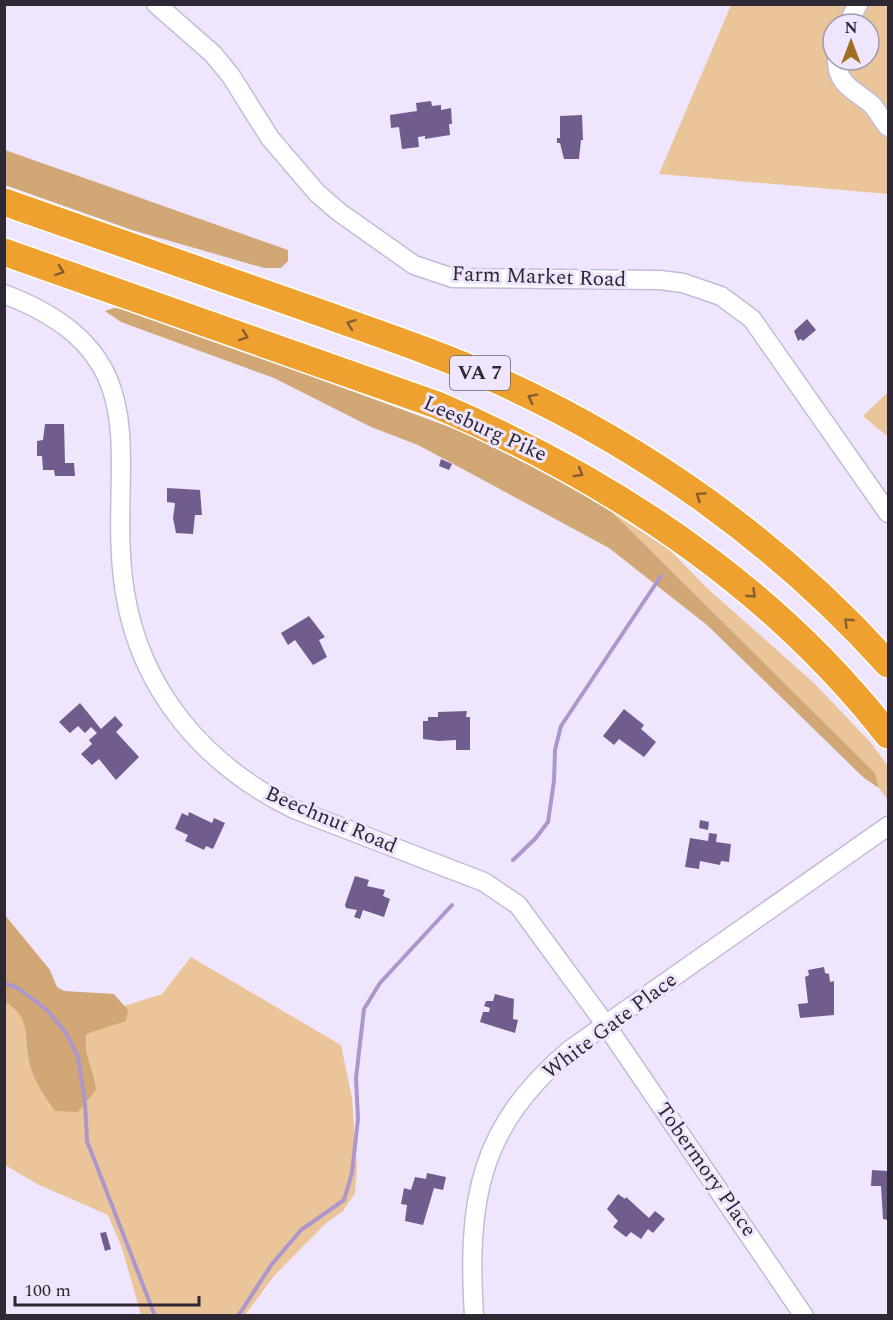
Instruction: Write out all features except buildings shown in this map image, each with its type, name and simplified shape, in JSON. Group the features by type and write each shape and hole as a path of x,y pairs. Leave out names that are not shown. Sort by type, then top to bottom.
{"highway":[{"name":"VA 7","path":"4,202 405,344 496,380 551,408 647,461 724,512 799,575 888,664"},
{"name":"Leesburg Pike","path":"4,252 436,405 494,429 577,472 673,533 746,588 808,647 886,734"}],"street":[{"name":"Farm Market Road","path":"158,5 213,54 231,76 291,166 317,193 339,212 414,265 453,278 660,280 703,289 739,308 752,319 888,513"},
{"path":"838,72 850,91 873,105 888,127"},
{"name":"Beechnut Road","path":"4,294 59,320 75,334 90,351 112,391 122,433 122,563 127,602 140,650 152,676 181,722 222,765 267,796 294,809 484,882 503,893 531,920 606,1025"},
{"name":"White Gate Place","path":"474,1316 471,1245 473,1219 485,1169 494,1145 520,1101 536,1082 572,1049 888,826"},
{"name":"Tobermory Place","path":"606,1025 804,1316"}],"shaded area":[{"path":"731,5 888,5 888,194 659,174"},
{"path":"5,150 288,250 288,261 281,268 264,268 132,230 5,185"},
{"path":"114,308 129,309 463,432 585,492 613,513 875,773 879,788 864,778 707,625 609,548 418,445 371,427 274,378 121,322 105,311"},
{"path":"888,392 888,437 863,416"},
{"path":"613,513 670,550 707,588 814,683 871,743 888,766 888,800 879,788 875,773"},
{"path":"5,915 50,970 57,987 64,991 114,994 128,1010 126,1021 86,1034 87,1055 96,1090 78,1112 55,1111 47,1100 32,1071 25,1029 20,1015 5,1002"},
{"path":"191,957 341,1045 352,1098 357,1169 355,1193 343,1211 324,1225 274,1276 245,1315 141,1315 122,1248 108,1215 37,1184 5,1165 5,980 108,1011 162,994"}],"waterway":[{"path":"513,860 535,839 548,822 554,781 555,750 561,726 661,576"},
{"path":"238,1316 272,1264 301,1230 344,1200 352,1173 358,1119 356,1078 364,1009 380,983 452,905"},
{"path":"4,983 18,988 47,1010 66,1033 78,1057 85,1102 87,1141 155,1316"}]}
